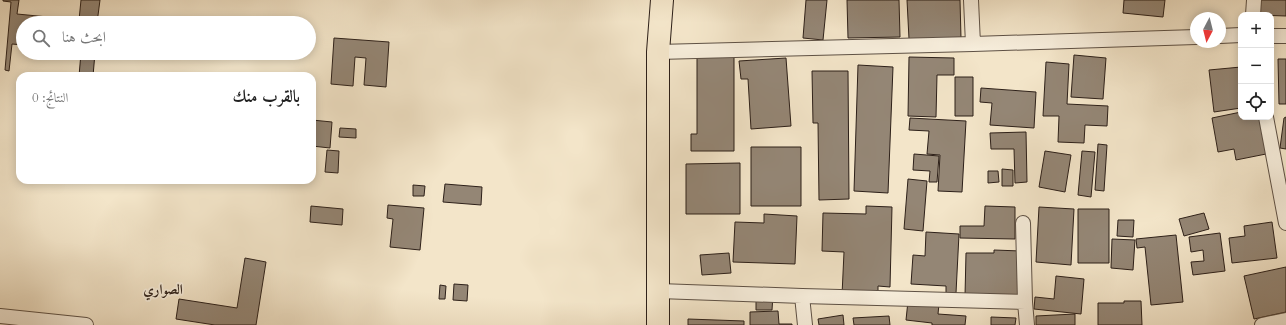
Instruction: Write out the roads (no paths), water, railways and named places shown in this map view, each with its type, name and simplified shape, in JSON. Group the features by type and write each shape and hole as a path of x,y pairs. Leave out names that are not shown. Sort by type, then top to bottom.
{"main road":[{"path":"658,325 658,52 662,0"}],"street":[{"path":"970,0 973,44"},
{"path":"1253,12 1254,0"},
{"path":"1226,36 1238,35"},
{"path":"1274,36 1286,36"},
{"path":"658,52 1190,37"},
{"path":"1267,120 1286,223"},
{"path":"1023,224 1027,325"},
{"path":"659,290 802,296 1025,302"},
{"path":"802,296 805,325"},
{"path":"0,316 86,325"},
{"path":"1262,325 1286,320"}],"district":[{"name":"الصواري","path":"163,289"}]}
